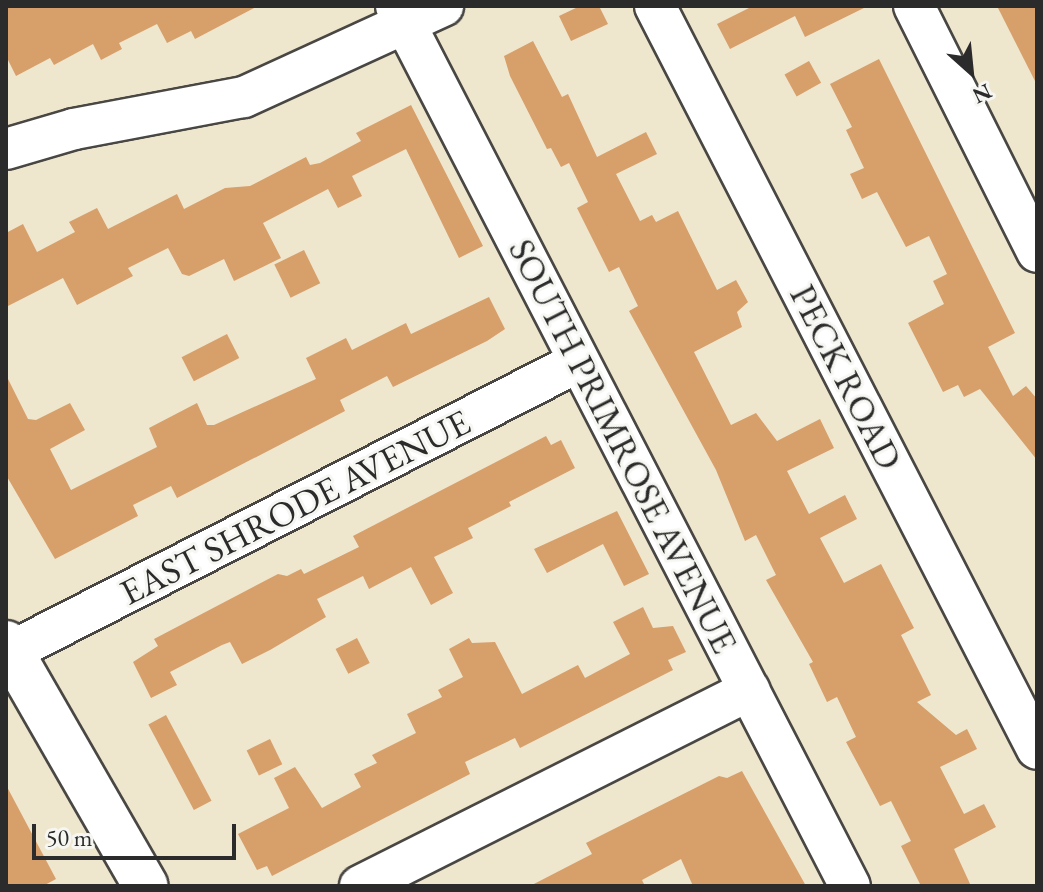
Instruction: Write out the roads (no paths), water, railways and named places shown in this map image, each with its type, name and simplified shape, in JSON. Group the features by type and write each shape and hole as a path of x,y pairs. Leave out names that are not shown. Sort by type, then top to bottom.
{"main road":[{"path":"8,650 146,886"}],"street":[{"path":"6,149 74,129 244,97 401,16 443,6"},
{"name":"PECK ROAD","path":"655,6 1037,749"},
{"path":"914,6 1037,252"},
{"name":"SOUTH PRIMROSE AVENUE","path":"401,16 850,886"},
{"name":"EAST SHRODE AVENUE","path":"8,650 578,362"},
{"path":"360,886 750,690"}]}
